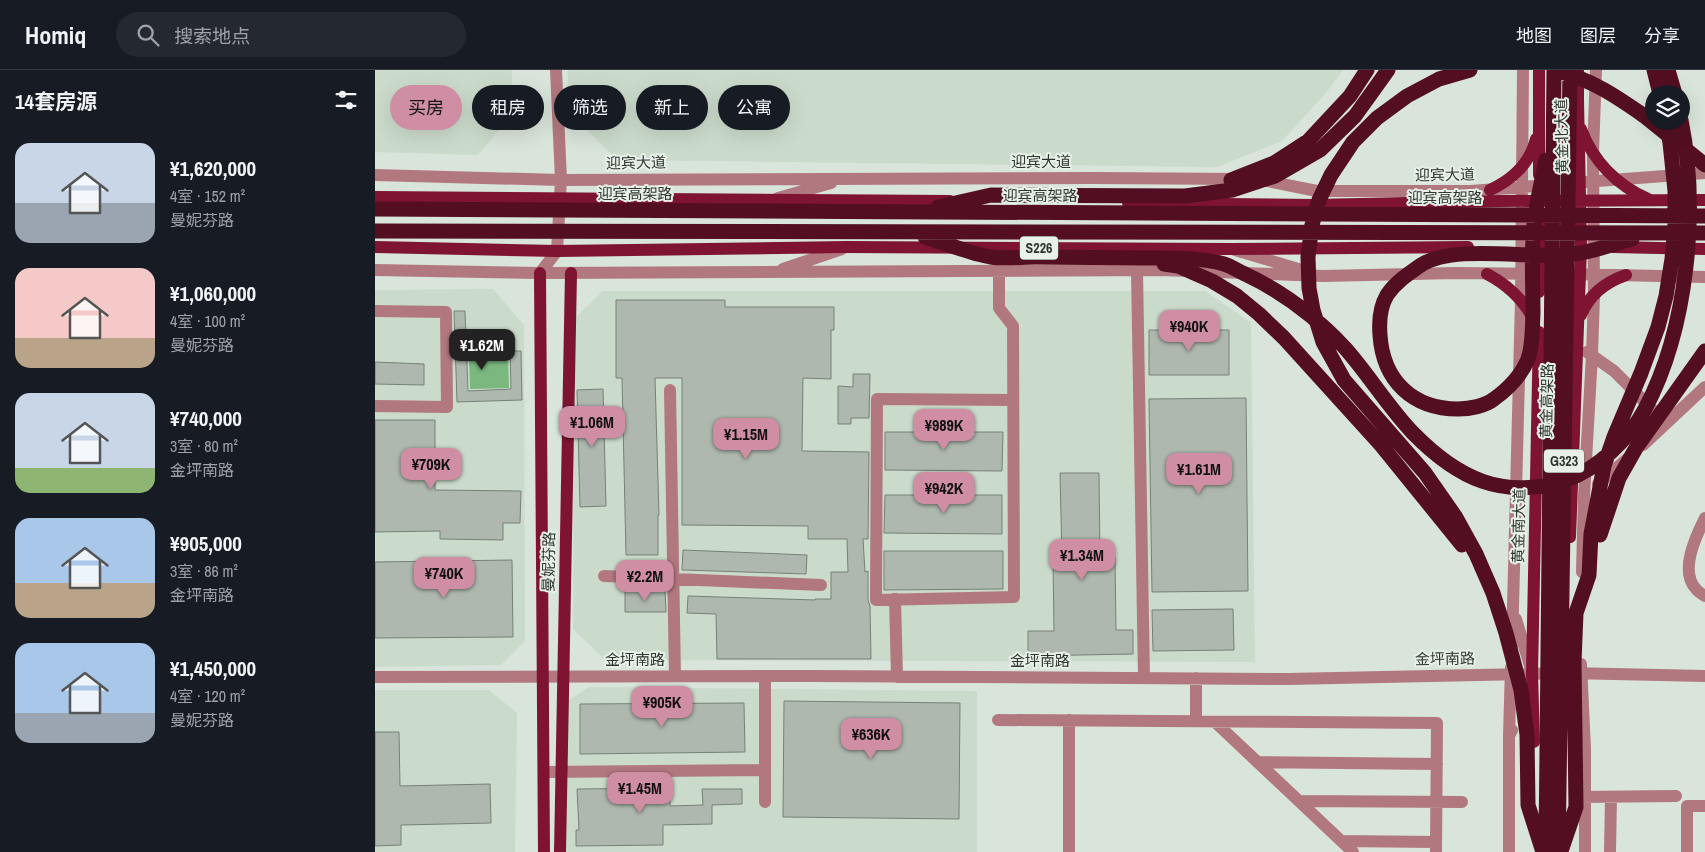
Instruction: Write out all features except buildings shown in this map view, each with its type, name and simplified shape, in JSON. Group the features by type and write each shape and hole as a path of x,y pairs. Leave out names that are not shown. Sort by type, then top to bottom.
{"highway":[{"path":"1185,196 1274,163 1308,141 1350,96 1367,70"},
{"path":"909,213 991,195 1185,196 1232,190 1275,176 1321,150 1355,116 1388,70"},
{"path":"1471,70 1439,79 1407,96 1377,118 1353,142 1331,175 1319,200 1312,225 1308,257 1309,288 1323,342 1345,380 1425,473 1455,516 1476,554 1493,593 1509,642 1521,690 1527,735 1528,805 1544,852"},
{"path":"1549,70 1585,79 1604,89 1643,115 1704,170"},
{"name":"黄金高架路","path":"1544,852 1554,70"},
{"name":"黄金高架路","path":"1559,852 1570,70"},
{"path":"1654,70 1658,85"},
{"path":"1668,70 1672,85"},
{"path":"1553,120 1534,224 1533,250 1533,258 1533,284 1532,336 1528,359 1513,384 1492,401 1468,409 1444,409 1423,403 1404,391 1389,372 1381,348 1379,322 1386,297 1399,280 1423,264 1451,255 1487,254 1513,255 1531,255 1539,255 1574,254 1653,233"},
{"path":"1589,575 1591,534 1604,466 1658,327 1671,268 1675,224 1675,190 1668,130"},
{"path":"1136,264 1186,258 1225,264 1264,283 1309,313 1345,349 1412,432 1442,459 1479,481 1508,488 1533,488 1579,475 1596,465 1630,432 1644,412 1657,384 1671,342 1687,261 1690,223 1689,187 1683,130"},
{"name":"迎宾高架路","path":"375,208 909,213 1705,216"},
{"path":"375,232 1653,233 1705,243"},
{"path":"909,232 991,257 1178,266 1237,296 1284,338 1381,445 1458,538 1493,593"},
{"path":"1559,852 1576,807 1574,662 1576,612 1589,575 1603,520 1619,478 1636,448 1705,351"}],"main road":[{"name":"黄金北大道","path":"1539,70 1539,200"},
{"name":"黄金北大道","path":"1578,70 1580,201"},
{"path":"1578,120 1593,153 1615,179 1627,188 1650,200"},
{"path":"1490,190 1505,182 1522,166 1535,144 1538,124"},
{"name":"迎宾大道","path":"375,197 1304,205 1539,200 1704,200"},
{"name":"黄金南大道","path":"1534,852 1535,804 1532,673 1541,247 1539,200"},
{"path":"1569,852 1567,673 1571,507 1579,346 1580,274 1587,247 1580,201"},
{"name":"S226","path":"375,246 557,251 846,247 1230,249 1587,247 1705,243"},
{"name":"曼妮芬路","path":"540,273 544,852"},
{"name":"曼妮芬路","path":"560,852 571,273"},
{"path":"1487,274 1506,285 1521,300 1529,311 1539,333"},
{"path":"1579,320 1587,303 1594,295 1607,283 1625,275"}],"street":[{"path":"540,273 557,251 561,180 556,70"},
{"path":"1509,852 1509,736 1522,247 1523,70"},
{"path":"1585,852 1586,797 1581,673 1581,612 1584,496 1594,295 1594,275 1587,247 1593,201 1596,70"},
{"name":"迎宾大道","path":"378,176 561,180 1260,180 1317,191 1490,190 1704,170"},
{"path":"773,200 845,179"},
{"path":"773,272 846,247"},
{"path":"1230,249 1323,276"},
{"path":"557,251 571,273"},
{"path":"1136,264 1144,678"},
{"path":"377,270 540,273 999,271 1136,264 1323,276 1580,274 1705,277"},
{"path":"999,271 999,308 1013,326 1014,596 875,600 877,399 1013,400"},
{"path":"375,311 446,312 447,407 375,406"},
{"path":"1579,346 1614,371 1667,424"},
{"path":"1571,507 1667,424 1705,387"},
{"path":"670,390 675,676"},
{"path":"1705,518 1689,557 1689,573 1694,588 1705,596"},
{"path":"604,576 821,586"},
{"path":"895,600 897,677"},
{"path":"1509,736 1532,673 1513,608"},
{"path":"1581,612 1567,673 1585,749"},
{"name":"金坪南路","path":"375,677 765,676 1289,679 1532,673 1705,676"},
{"path":"765,676 765,802"},
{"path":"1195,678 1196,721"},
{"path":"998,720 1437,723 1436,847 1342,841"},
{"path":"1069,720 1069,852"},
{"path":"1215,722 1353,852"},
{"path":"1257,762 1437,764"},
{"path":"544,772 765,770"},
{"path":"1569,798 1676,796"},
{"path":"1611,797 1611,852"},
{"path":"1299,800 1462,802"},
{"path":"1687,852 1687,806 1705,806"}],"shaded area":[{"path":"375,70 512,70 512,85 472,85 472,130 499,130 478,155 375,152"},
{"path":"568,70 1343,70 1325,94 1282,141 1217,167 617,160 587,130 626,130 626,85 568,85"},
{"path":"493,289 524,325 525,641 501,665 375,667 375,290"},
{"path":"603,291 1205,291 1251,323 1255,662 605,660 573,629 574,319"},
{"path":"469,356 508,356 509,388 470,389"},
{"path":"589,687 977,691 977,852 564,852 567,701"},
{"path":"375,690 489,690 517,713 515,852 375,852"}]}
